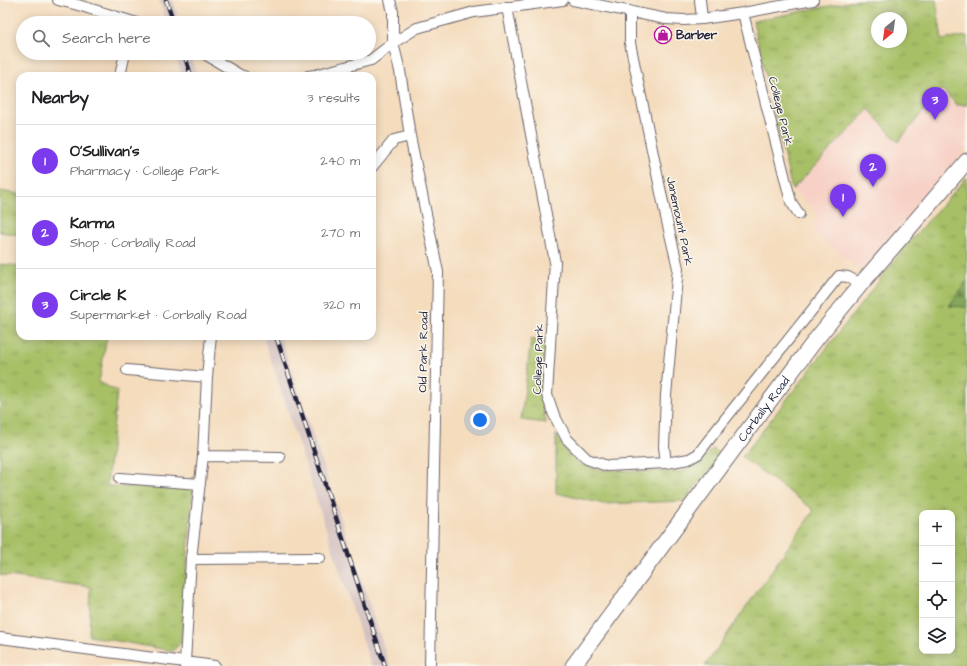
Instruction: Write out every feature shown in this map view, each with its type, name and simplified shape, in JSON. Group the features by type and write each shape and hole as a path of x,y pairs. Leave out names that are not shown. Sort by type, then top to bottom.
{"main road":[{"name":"Corbally Road","path":"573,666 817,338 861,284 967,161"}],"street":[{"path":"58,0 113,16"},
{"name":"Old Park Road","path":"390,0 393,42 400,71 410,136 438,272 430,666"},
{"path":"376,56 393,42 417,28 474,12 563,0"},
{"path":"573,0 666,19 684,20 743,13 813,0"},
{"path":"700,0 702,19"},
{"name":"College Park","path":"507,7 555,262 548,395 554,415 567,439 587,459 607,466 666,463 689,459 698,454 839,276 848,277 861,284"},
{"name":"Janemount Park","path":"630,11 630,42 678,268 666,395 664,447 666,463"},
{"name":"College Park","path":"743,13 791,202 799,214"},
{"path":"121,72 123,60"},
{"path":"215,60 235,72"},
{"path":"326,72 371,60"},
{"path":"376,162 394,140 410,136"},
{"path":"185,664 191,559 203,456 211,340"},
{"path":"127,370 207,378"},
{"path":"203,456 280,457"},
{"path":"120,478 200,484"},
{"path":"191,559 320,558"},
{"path":"0,638 185,664 215,666"}],"shaded area":[{"path":"159,0 173,0 177,14 176,16 165,16"},
{"path":"177,60 191,60 196,72 181,72"},
{"path":"942,89 957,105 967,105 967,148 861,271 814,232 817,215 811,206 792,190 869,109"},
{"path":"264,340 281,340 390,666 371,666"}],"green space":[{"path":"859,0 936,0 942,40 967,36 967,105 957,105 942,89 898,142 869,109 792,190 753,21"},
{"path":"967,177 967,281 949,306 967,307 967,666 705,666 814,510 742,457 906,246"},
{"path":"0,191 16,193 16,234 0,232"},
{"path":"0,264 16,266 16,340 106,340 99,382 117,391 107,486 193,489 181,643 173,651 89,636 91,587 0,575"},
{"path":"967,281 967,307 949,306"},
{"path":"531,339 545,343 541,393 546,423 521,420"},
{"path":"556,434 566,452 581,464 598,470 681,472 695,466 712,449 722,454 684,501 604,504 556,493"}],"railway":[{"path":"166,0 172,16"},
{"path":"186,60 190,72"},
{"path":"277,340 385,666"}],"place":[{"name":"Barber","path":"663,35"},
{"name":"Circle K","path":"935,120"},
{"name":"Karma","path":"873,187"},
{"name":"O'Sullivan's","path":"843,217"}]}
